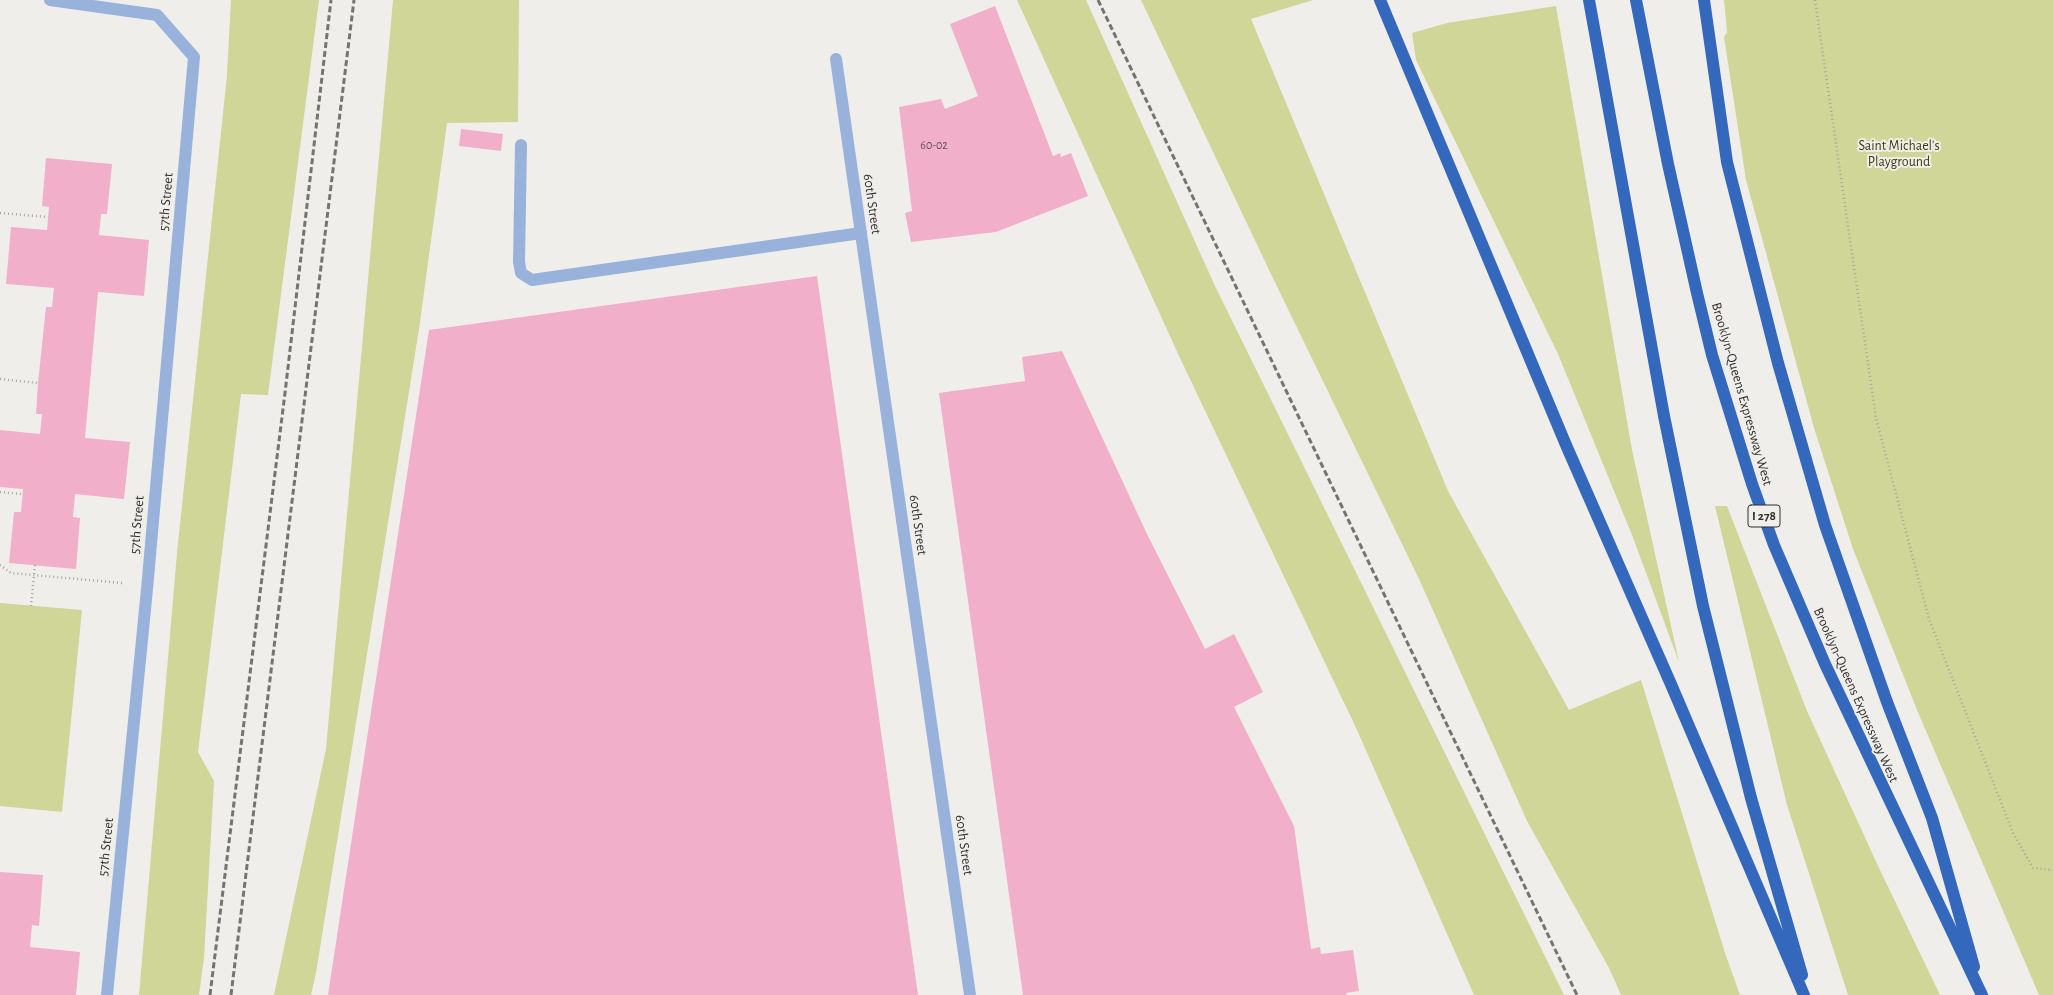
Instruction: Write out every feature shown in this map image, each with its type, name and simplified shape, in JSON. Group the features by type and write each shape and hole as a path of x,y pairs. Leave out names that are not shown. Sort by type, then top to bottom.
{"highway":[{"path":"1380,0 1566,445 1670,682 1804,995"},
{"path":"1704,0 1727,162 1778,363 1825,525 1886,702 1932,818 1982,995"},
{"name":"Brooklyn-Queens Expressway West","path":"1637,3 1670,172 1697,294 1712,355 1752,484 1774,545 1828,671 1982,995"},
{"path":"1590,5 1664,416 1703,606 1751,798 1809,995"}],"street":[{"name":"57th Street","path":"50,0 157,15 194,57 147,589 107,995"},
{"name":"60th Street","path":"836,59 970,995"},
{"path":"521,145 519,262 521,273 532,280 861,233"}],"path":[{"path":"1815,0 1876,418 1929,619 2013,833 2033,868 2053,870"},
{"path":"0,214 48,217"},
{"path":"0,379 38,383"},
{"path":"0,492 23,494"},
{"path":"0,565 10,573 124,584"},
{"path":"31,606 35,565"}],"green space":[{"path":"231,0 319,0 268,395 241,394 198,752 214,781 204,958 199,995 139,995 177,553 227,75"},
{"path":"393,0 519,0 518,122 447,123 419,329 316,973 311,995 274,995 326,749"},
{"path":"1017,0 1086,0 1215,286 1564,995 1474,995 1357,730 1179,356"},
{"path":"1141,0 1313,0 1251,19 1448,491 1569,710 1641,680 1725,953 1740,995 1621,995 1609,968 1527,821 1419,579 1270,272"},
{"name":"Saint Michael's Playground","path":"1724,0 2053,0 2053,995 2039,995 1917,710 1853,549 1814,428 1746,180 1724,37 1727,32"},
{"path":"1556,6 1632,450 1679,662 1632,535 1558,354 1416,60 1412,33 1447,23"},
{"path":"1715,506 1727,506 1807,711 1879,868 1940,995 1848,995 1787,805"},
{"path":"0,603 82,610 62,812 0,806"}],"building":[{"path":"995,6 1053,156 1060,153 1061,157 1071,153 1088,196 996,232 911,242 905,213 912,211 899,107 941,99 945,109 978,96 950,24"},
{"path":"461,129 503,134 501,151 459,146"},
{"path":"46,158 112,164 107,214 101,214 99,235 149,240 144,296 98,292 85,438 130,442 124,499 75,494 73,517 80,518 76,569 9,563 14,512 21,512 23,489 0,487 0,430 40,434 42,414 36,414 38,383 46,307 52,307 54,288 6,284 11,227 47,230 49,207 42,206"},
{"path":"817,276 918,995 328,995 429,330"},
{"path":"1062,351 1147,534 1205,649 1234,634 1263,692 1234,707 1294,826 1311,949 1320,947 1321,954 1353,950 1359,991 1346,993 1347,995 1023,995 939,393 1025,381 1022,357"},
{"path":"0,872 43,875 39,926 32,925 30,947 80,952 76,995 0,995"}],"railway":[{"path":"210,995 285,393 331,0"},
{"path":"231,995 354,0"},
{"path":"1098,0 1577,995"}]}
